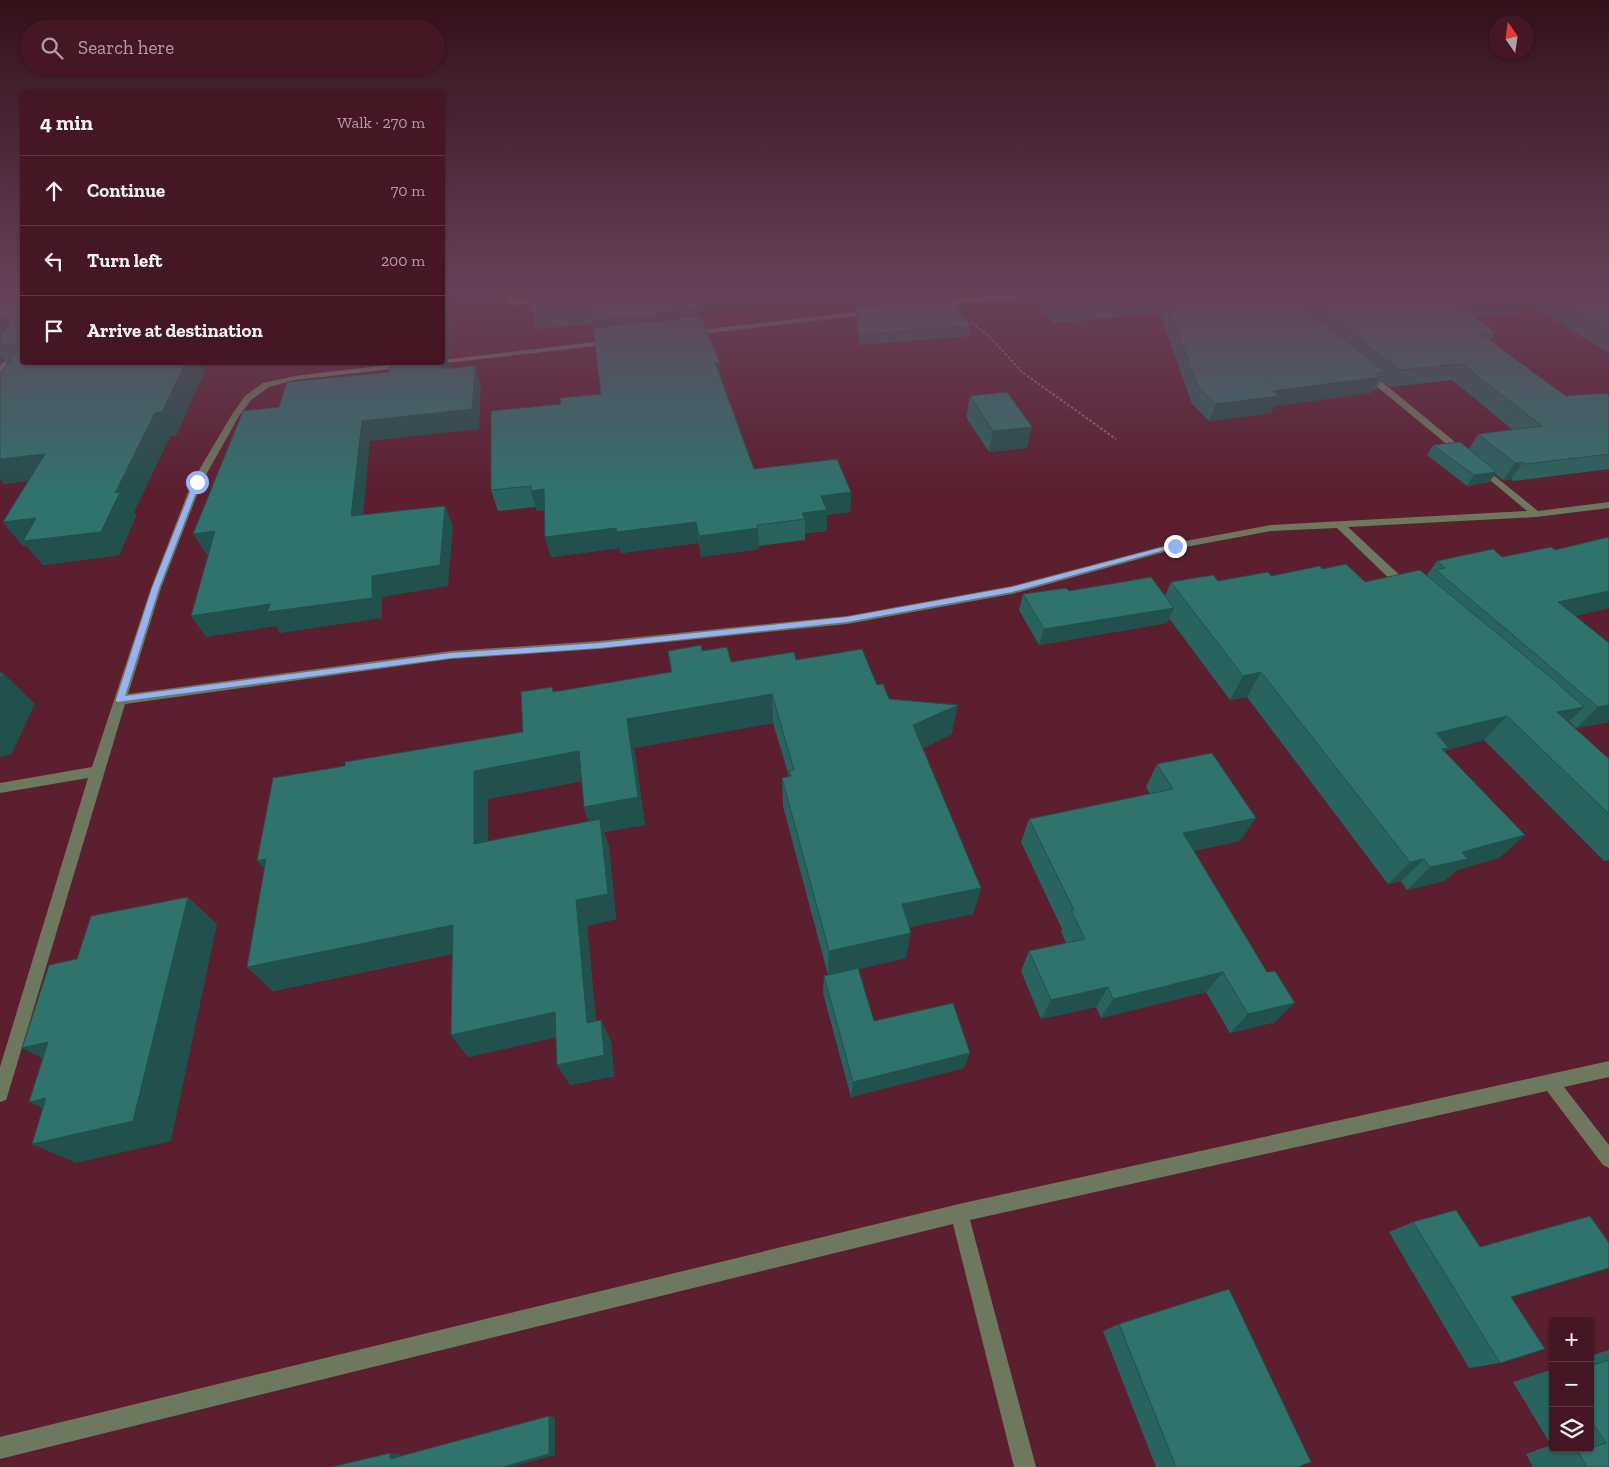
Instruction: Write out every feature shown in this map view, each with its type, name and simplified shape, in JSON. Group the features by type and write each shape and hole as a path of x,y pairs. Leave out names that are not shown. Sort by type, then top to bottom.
{"street":[{"path":"0,372 11,357"},
{"path":"445,362 480,357"},
{"path":"0,1094 97,771 156,588 197,482 235,416 248,398 266,385 295,378 410,365"},
{"path":"1362,370 1468,458"},
{"path":"1476,464 1536,514"},
{"path":"120,700 451,655 599,645 847,620 1012,590 1185,544 1271,528 1340,526 1536,514 1609,505"},
{"path":"1340,526 1412,593"},
{"path":"0,788 97,771"},
{"path":"0,1448 960,1213 1609,1069"},
{"path":"1550,1082 1609,1159"},
{"path":"960,1213 1025,1467"}],"path":[{"path":"1009,357 1022,372 1116,439"}],"building":[{"path":"12,357 20,357 20,365 185,365 162,412 155,413 115,493 120,492 101,532 23,541 36,518 3,522 45,454 0,459 0,374"},
{"path":"597,357 718,357 720,363 715,363 754,469 837,459 851,492 821,496 827,510 802,513 805,519 757,525 758,528 699,536 696,522 617,532 616,528 545,537 544,489 531,491 531,486 491,490 491,411 561,404 560,398 601,394"},
{"path":"1187,357 1367,357 1385,372 1376,373 1380,377 1273,391 1279,396 1216,404 1198,387"},
{"path":"1383,357 1513,357 1566,396 1606,393 1609,395 1609,454 1525,464 1523,462 1515,463 1478,434 1542,426 1462,364 1399,370"},
{"path":"390,365 442,365 442,369 475,366 472,409 362,421 351,516 445,506 440,565 372,576 372,598 267,612 270,604 191,616 215,531 193,534 243,411 279,407 287,382 389,372"},
{"path":"1007,392 1032,427 993,431 970,396"},
{"path":"1460,442 1497,472 1474,475 1433,445"},
{"path":"1609,537 1609,591 1558,602 1609,643 1609,705 1598,707 1436,570 1445,568 1437,561 1493,549 1502,557 1551,547 1555,550"},
{"path":"1346,564 1365,582 1420,570 1584,707 1557,712 1609,759 1609,814 1507,716 1436,733 1449,748 1442,749 1525,835 1462,852 1468,859 1430,867 1424,859 1410,862 1261,672 1243,676 1171,582 1213,575 1218,581 1268,572 1271,576 1320,566 1322,569"},
{"path":"1151,577 1174,608 1044,629 1023,594 1066,588 1069,591"},
{"path":"701,645 702,651 727,647 731,662 794,652 796,660 862,649 877,685 883,684 889,699 958,705 913,725 981,888 902,904 911,933 829,951 782,778 791,776 789,771 794,770 772,694 627,719 638,797 584,807 579,751 474,771 474,844 600,819 608,894 576,900 587,1023 601,1020 604,1055 557,1065 555,1012 451,1035 453,925 247,967 266,859 257,861 273,778 345,766 345,762 523,732 521,692 552,687 553,692 672,672 668,651"},
{"path":"1212,753 1256,818 1183,833 1267,972 1275,971 1295,1003 1248,1014 1223,972 1113,999 1108,987 1051,1000 1029,951 1085,939 1071,910 1074,910 1029,819 1173,789 1157,764"},
{"path":"188,897 133,1121 32,1144 46,1098 29,1102 48,1042 22,1048 49,965 77,959 91,916"},
{"path":"858,968 874,1021 953,1003 970,1053 853,1082 824,976"},
{"path":"1456,1210 1480,1247 1590,1216 1609,1243 1609,1268 1511,1297 1545,1349 1500,1363 1413,1222"},
{"path":"1229,1289 1311,1462 1300,1467 1176,1467 1119,1324"},
{"path":"1609,1360 1609,1467 1587,1467 1578,1452 1594,1452 1594,1447 1606,1443 1594,1425 1594,1365"},
{"path":"549,1416 549,1454 503,1467 332,1467 390,1453 390,1459"}],"route":[{"path":"197,482 156,588 120,700 451,655 599,645 847,620 1012,590 1175,546"}]}
